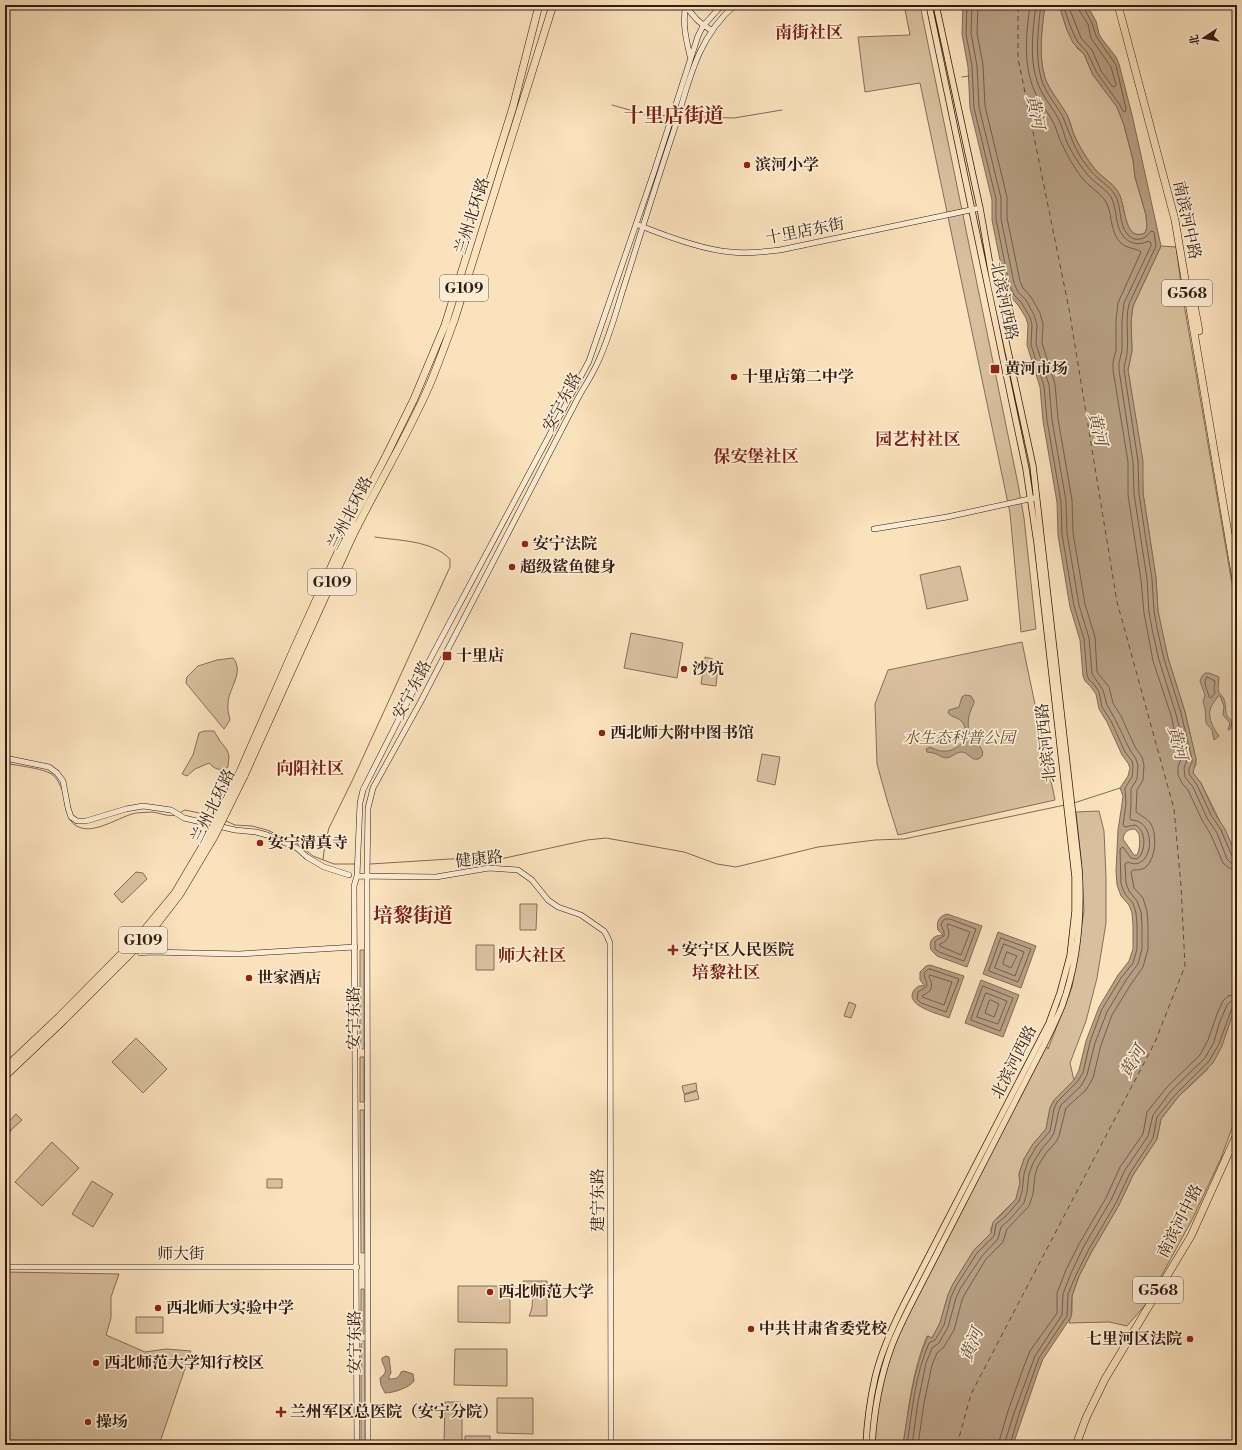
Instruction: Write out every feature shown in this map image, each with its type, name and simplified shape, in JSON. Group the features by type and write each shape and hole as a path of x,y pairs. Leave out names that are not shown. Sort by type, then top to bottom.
{"highway":[{"name":"兰州北环路","path":"390,457 445,325 513,107 531,40 538,5"},
{"name":"兰州北环路","path":"5,1076 64,1020 146,938 180,894 214,837 295,654 364,504 429,385 455,318 553,5"},
{"name":"南滨河中路","path":"1118,5 1175,220 1237,586"},
{"name":"南滨河中路","path":"1123,5 1179,219 1237,558"},
{"name":"兰州北环路","path":"5,1068 59,1017 140,934 175,893 208,837 241,775"},
{"name":"南滨河中路","path":"1076,1445 1086,1418 1105,1379 1191,1236 1237,1134"},
{"name":"南滨河中路","path":"1080,1445 1090,1419 1108,1382 1195,1238 1237,1145"}],"main road":[{"path":"686,5 692,15 711,30"},
{"path":"686,5 684,15 686,41 690,57"},
{"path":"695,5 713,5"},
{"name":"安宁东路","path":"357,1445 354,886 358,867 360,803 363,790 410,697 588,361 636,224 690,57 698,36 704,26 722,5"},
{"name":"安宁东路","path":"368,1445 367,859 368,808 373,788 420,703 596,365 643,227 696,61 711,30 726,12 735,5"},
{"name":"北滨河西路","path":"929,5 1026,469 1037,543 1069,801"},
{"name":"北滨河西路","path":"866,1445 870,1406 875,1378 886,1342 904,1304 1049,1023 1060,993 1070,956 1075,911 1075,877 1070,810 1033,466 980,208 936,5"},
{"name":"十里店东街","path":"636,224 709,249 731,252 757,252 780,250 980,208"},
{"path":"874,529 946,517 1037,497"},
{"path":"1030,499 1039,513"},
{"path":"5,758 49,767 57,773 63,781 71,817 77,821 86,821 126,809 143,806 171,810 184,818 235,830 256,832 266,835 297,848 307,857 324,867 349,875"},
{"name":"北滨河西路","path":"872,1445 881,1380 892,1343 1045,1043 1062,1005 1072,970 1079,933 1081,902 1079,869 1070,810"},
{"name":"健康路","path":"357,876 436,877 489,868 518,870 532,880 548,900 558,907 581,915 604,931 610,943 610,954"},
{"path":"140,953 239,954 355,947"},
{"name":"建宁东路","path":"610,954 611,1445"},
{"name":"师大街","path":"5,1267 357,1267"},
{"path":"357,1433 368,1432"}],"green space":[{"path":"904,5 920,5 1018,484 1024,518 1036,629 1021,632 1010,513 920,83 865,92 858,37 910,35"},
{"path":"1045,5 1059,5 1067,30 1077,48 1084,54 1093,75 1117,107 1124,125 1133,160 1135,177 1146,215 1147,227 1145,233 1138,235 1129,227 1121,197 1113,185 1091,165 1075,137 1068,117 1047,83 1043,69 1041,51"},
{"path":"1161,246 1176,247 1183,298 1237,613 1237,862 1234,850 1201,783 1193,773 1193,769 1196,765 1196,759 1185,712 1168,658 1158,611 1156,578 1143,493 1142,461 1128,370 1132,351 1131,321 1133,306"},
{"path":"960,566 968,600 927,609 920,575"},
{"path":"631,633 683,643 677,678 624,668"},
{"name":"水生态科普公园","path":"1022,642 1055,800 898,835 877,764 875,704 888,670"},
{"path":"705,657 713,659 712,667 718,668 716,686 701,684"},
{"path":"233,658 236,663 237,675 229,698 228,708 230,720 224,729 186,683 187,677 198,666 217,660"},
{"path":"204,731 214,731 227,750 229,756 228,767 218,769 209,763 195,769 187,776 182,774 193,755 199,733"},
{"path":"762,754 780,757 775,785 757,781"},
{"path":"1099,811 1104,831 1106,923 1097,978 1086,1021 1070,1063 1074,1080 1054,1100 1050,1108 1046,1129 1033,1144 1024,1159 1019,1174 1020,1183 1016,1199 996,1219 991,1228 991,1233 974,1250 953,1284 948,1295 940,1323 932,1338 927,1336 914,1376 903,1445 872,1445 877,1401 892,1343 1045,1043 1048,1049 1072,987 1084,911 1076,812"},
{"path":"136,872 143,873 147,879 122,903 114,894"},
{"path":"520,904 537,904 536,930 520,930"},
{"path":"476,945 494,945 494,970 476,970"},
{"path":"360,950 364,950 364,1049 360,1049"},
{"path":"849,1002 856,1005 851,1018 844,1016"},
{"path":"1237,1005 1237,1114 1221,1158 1193,1218 1146,1304 1127,1326 1109,1322 1069,1323 1072,1312 1072,1296 1079,1276 1119,1205 1133,1175 1157,1139 1161,1119 1178,1097 1207,1070 1225,1036"},
{"path":"136,1038 167,1069 143,1093 112,1062"},
{"path":"360,1057 364,1057 364,1102 360,1102"},
{"path":"696,1083 697,1090 684,1094 682,1086"},
{"path":"697,1091 699,1099 685,1102 684,1095"},
{"path":"360,1110 364,1110 364,1253 361,1253"},
{"path":"16,1114 22,1120 11,1130 8,1127 11,1131 5,1136 5,1126"},
{"path":"52,1142 79,1168 42,1206 15,1182"},
{"path":"267,1179 282,1179 282,1188 267,1188"},
{"path":"92,1181 113,1194 93,1227 72,1214"},
{"name":"西北师范大学知行校区","path":"5,1272 119,1274 111,1297 111,1318 106,1335 145,1352 166,1349 191,1351 159,1445 5,1445"},
{"path":"523,1281 547,1281 547,1316 529,1316 532,1307 532,1298 529,1289"},
{"path":"458,1286 510,1286 510,1323 458,1322"},
{"path":"361,1289 364,1289 364,1334 361,1334"},
{"path":"136,1317 163,1317 163,1333 136,1333"},
{"path":"361,1341 365,1341 365,1445 361,1445"},
{"path":"455,1349 507,1349 507,1386 454,1385"},
{"path":"497,1398 533,1398 533,1434 497,1433"},
{"path":"445,1402 462,1402 462,1445 444,1445"},
{"path":"465,1436 490,1436 490,1445 465,1445"}],"water":[{"name":"黄河","path":"963,5 1045,5 1041,51 1045,78 1068,117 1074,135 1081,149 1094,168 1113,185 1118,192 1121,197 1129,227 1138,235 1145,233 1147,227 1146,215 1135,177 1133,160 1124,125 1117,107 1093,75 1084,54 1073,43 1059,5 1087,5 1096,21 1099,34 1116,57 1119,64 1133,119 1161,246 1133,306 1131,321 1132,351 1128,370 1143,461 1143,493 1156,578 1158,611 1168,658 1185,712 1196,759 1193,773 1201,783 1215,814 1225,829 1234,850 1237,862 1237,1005 1222,1046 1213,1063 1178,1097 1161,1119 1157,1139 1133,1175 1119,1205 1079,1276 1072,1296 1071,1317 1043,1359 1013,1445 903,1445 915,1376 928,1336 932,1338 940,1323 948,1295 953,1284 974,1250 991,1233 993,1222 1016,1199 1020,1183 1019,1174 1024,1159 1033,1144 1046,1129 1050,1108 1054,1100 1074,1080 1079,1070 1086,1041 1099,1007 1118,975 1129,961 1133,949 1132,913 1129,905 1121,896 1117,885 1116,871 1118,830 1123,796 1120,788 1128,776 1130,768 1099,709 1096,694 1085,681 1083,676 1080,640 1070,607 1058,535 1057,502 1043,421 1040,387 1027,345 1028,325 1026,318 1011,297 1005,285 992,220 992,200 970,108 968,67 962,34","holes":["1133,829 1135,829 1139,834 1139,850 1137,855 1134,855 1123,839 1124,834 1128,830"]},
{"path":"1205,673 1219,677 1219,693 1224,699 1227,715 1232,721 1231,728 1228,730 1230,723 1223,715 1224,706 1220,696 1218,696 1210,710 1212,724 1219,736 1214,740 1212,730 1206,723 1203,702 1205,695 1200,681"},
{"path":"965,695 971,696 974,701 969,716 968,728 970,734 982,750 982,757 973,759 966,753 962,752 945,758 927,752 926,749 930,747 940,751 952,750 964,739 966,734 963,723 948,713 949,710 959,707 962,697"},
{"path":"947,914 982,926 967,967 937,956 931,950 930,944 932,939 936,936 943,935 938,930 937,924 942,916"},
{"path":"998,932 1036,946 1021,988 983,974"},
{"path":"930,965 964,976 949,1018 931,1012 918,1005 912,996 916,988 919,986 925,986 920,980 920,972 926,966"},
{"path":"981,980 1019,995 1003,1037 965,1023"},
{"path":"386,1356 389,1357 391,1373 389,1379 397,1378 401,1372 404,1371 413,1374 414,1381 412,1384 401,1390 385,1393 381,1385 380,1378 385,1373 382,1358"}],"waterway":[{"path":"962,77 969,76"},
{"path":"612,105 644,114 670,116"},
{"path":"681,116 734,118 782,110"},
{"path":"323,860 329,828 450,567 450,559 434,548 415,542 375,537"},
{"path":"5,763 38,769 50,773 57,779 62,790"},
{"path":"1074,803 1120,788"},
{"path":"370,864 450,859 505,858 587,840 606,838 684,852 717,864 736,867 818,847 875,840 904,839 1065,805"},
{"path":"181,812 185,810 214,816"},
{"path":"70,820 77,826 84,829 93,829 136,813 152,812 176,815"},
{"path":"226,821 235,825 252,826 267,830 298,844 313,856 334,864 355,864"}],"ferry route":[{"path":"957,1445 971,1394 1155,1042 1185,966 1181,886 1174,809 1117,602 1069,309 1018,58 1018,5"}],"place":[{"name":"滨河小学","path":"747,165"},
{"name":"黄河市场","path":"995,369"},
{"name":"十里店第二中学","path":"734,377"},
{"name":"安宁法院","path":"525,544"},
{"name":"超级鲨鱼健身","path":"512,567"},
{"name":"十里店","path":"447,656"},
{"name":"沙坑","path":"684,669"},
{"name":"西北师大附中图书馆","path":"602,733"},
{"name":"安宁清真寺","path":"260,843"},
{"name":"安宁区人民医院","path":"673,950"},
{"name":"世家酒店","path":"249,978"},
{"name":"西北师范大学","path":"490,1292"},
{"name":"西北师大实验中学","path":"158,1308"},
{"name":"中共甘肃省委党校","path":"751,1329"},
{"name":"七里河区法院","path":"1190,1339"},
{"name":"西北师范大学知行校区","path":"96,1363"},
{"name":"兰州军区总医院（安宁分院）","path":"281,1412"},
{"name":"操场","path":"88,1422"}],"district":[{"name":"南街社区","path":"809,33"},
{"name":"十里店街道","path":"674,116"},
{"name":"园艺村社区","path":"918,440"},
{"name":"保安堡社区","path":"756,457"},
{"name":"向阳社区","path":"310,769"},
{"name":"培黎街道","path":"413,916"},
{"name":"师大社区","path":"532,956"},
{"name":"培黎社区","path":"726,973"}]}
